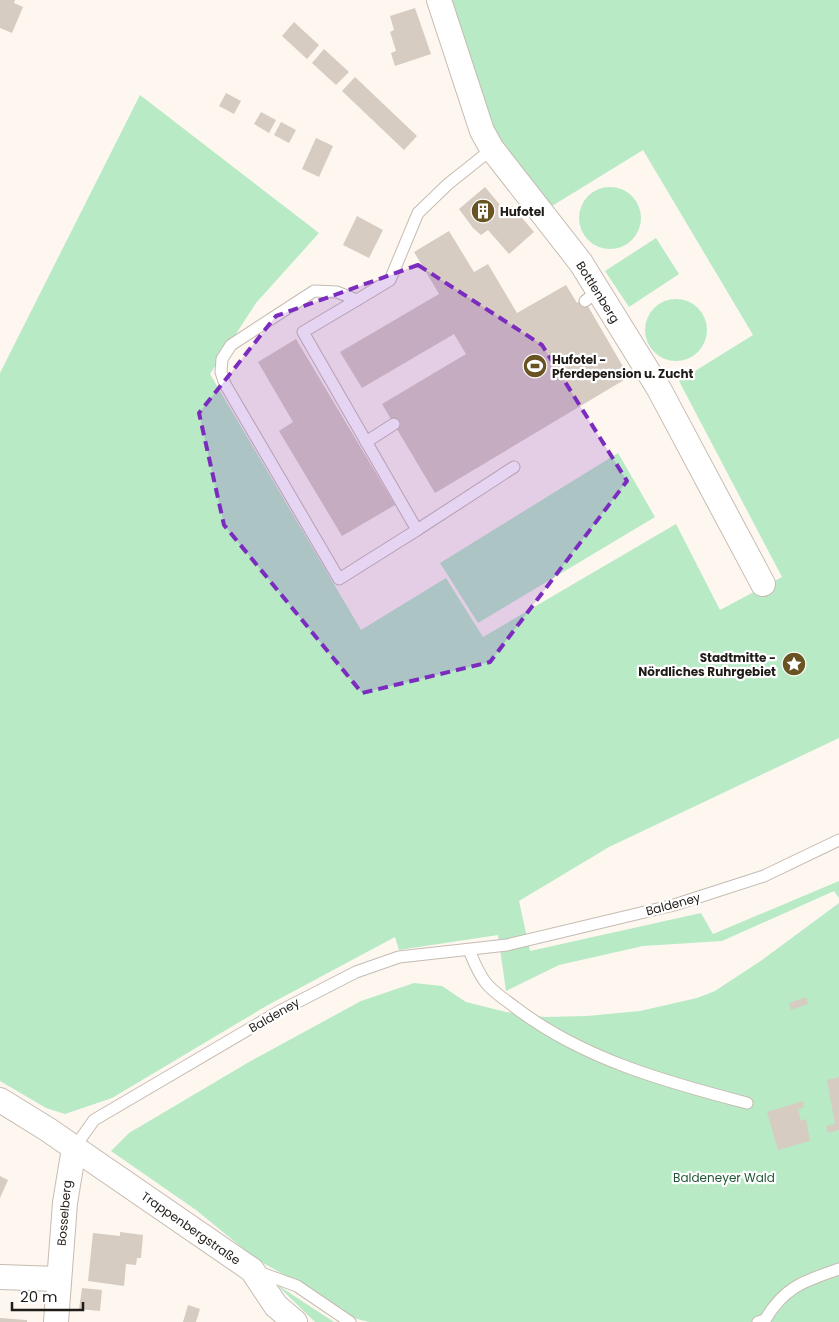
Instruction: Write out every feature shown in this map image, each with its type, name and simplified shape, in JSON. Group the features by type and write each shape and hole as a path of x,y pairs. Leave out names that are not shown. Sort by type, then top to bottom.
{"street":[{"name":"Bottlenberg","path":"439,0 482,131 492,149 581,262 592,296 659,389 763,584"},
{"name":"Trappenbergstraße","path":"0,1100 74,1148 252,1270 276,1306 295,1322"},
{"name":"Bosselberg","path":"56,1322 68,1169 74,1148"},
{"path":"0,1277 58,1279"}],"lane":[{"path":"417,530 302,332 390,280 418,213 448,184 492,149"},
{"path":"357,300 337,292 314,290 231,345 222,359 221,372 225,384 339,579 514,467"},
{"path":"366,442 394,424"},
{"name":"Baldeney","path":"74,1148 94,1120 278,1012 356,972 399,957 507,945 674,905 764,876 839,840"},
{"path":"469,950 478,972 487,985 531,1020 569,1042 636,1070 687,1087 747,1103"},
{"path":"758,1322 765,1320 775,1303 796,1286 839,1269"},
{"path":"252,1270 297,1286 350,1322"}],"highlighted area":[{"path":"418,265 542,345 627,481 490,662 362,693 224,525 199,413 276,316"}],"green space":[{"path":"435,0 839,0 839,738 609,847 519,901 530,951 701,913 713,934 839,881 839,898 834,891 722,941 643,946 559,965 506,991 498,935 399,950 395,937 268,1005 112,1098 65,1114 46,1108 0,1081 0,373 140,95 319,233 256,303 210,374 361,630 446,578 483,637 676,524 720,610 782,577 679,381 753,335 643,150 539,214 488,148"},
{"path":"610,187 622,189 632,196 639,206 641,218 639,230 632,240 622,247 610,249 598,247 588,240 581,230 579,218 581,206 588,196 598,189"},
{"path":"656,238 679,274 629,307 605,271"},
{"path":"676,299 688,301 698,308 705,318 707,330 705,342 698,352 688,359 676,361 664,359 654,352 647,342 645,330 647,318 654,308 664,301"},
{"path":"618,453 655,517 478,623 440,563"},
{"name":"Baldeneyer Wald","path":"839,903 839,1322 369,1322 346,1316 297,1282 256,1259 196,1210 111,1151 129,1133 249,1062 361,1001 414,983 442,986 466,1002 506,1012 545,1017 587,1016 640,1011 697,998 715,991 762,960"},
{"path":"276,1284 334,1322 315,1322"}],"building":[{"path":"0,0 15,0 14,3 23,7 12,33 0,28"},
{"path":"415,8 431,54 395,66 391,53 396,51 390,32 394,30 390,16"},
{"path":"294,22 319,45 307,59 282,36"},
{"path":"324,49 349,72 336,85 312,63"},
{"path":"355,77 417,136 404,150 342,91"},
{"path":"226,93 241,101 234,114 219,106"},
{"path":"261,112 276,120 269,133 254,124"},
{"path":"281,122 296,130 289,143 274,135"},
{"path":"316,138 333,146 319,177 302,169"},
{"path":"485,187 506,212 512,206 534,232 509,254 488,230 481,235 473,228 459,209"},
{"path":"357,216 383,230 369,258 343,245"},
{"name":"Hufotel - Pferdepension u. Zucht","path":"449,231 474,272 488,264 517,313 566,285 577,303 583,299 585,301 629,377 435,493 382,404 466,354 454,334 362,388 340,352 439,294 414,252"},
{"path":"296,339 395,505 342,536 279,431 293,422 258,362"},
{"path":"806,997 808,1004 791,1010 789,1003"},
{"path":"839,1077 839,1130 828,1133 826,1126 835,1124 827,1080"},
{"path":"803,1101 804,1107 798,1109 801,1121 806,1119 810,1141 778,1150 767,1112"},
{"path":"0,1176 8,1180 0,1198"},
{"path":"120,1232 143,1235 141,1258 137,1258 136,1265 126,1264 124,1286 88,1281 93,1233 120,1236"},
{"path":"82,1288 102,1290 100,1311 79,1309"},
{"path":"188,1305 200,1309 196,1322 183,1322"},
{"path":"0,1318 27,1320 27,1322 0,1322"}],"place":[{"name":"Hufotel","path":"483,211"},
{"name":"Hufotel - Pferdepension u. Zucht","path":"535,366"},
{"name":"Stadtmitte - Nördliches Ruhrgebiet","path":"794,664"}]}
